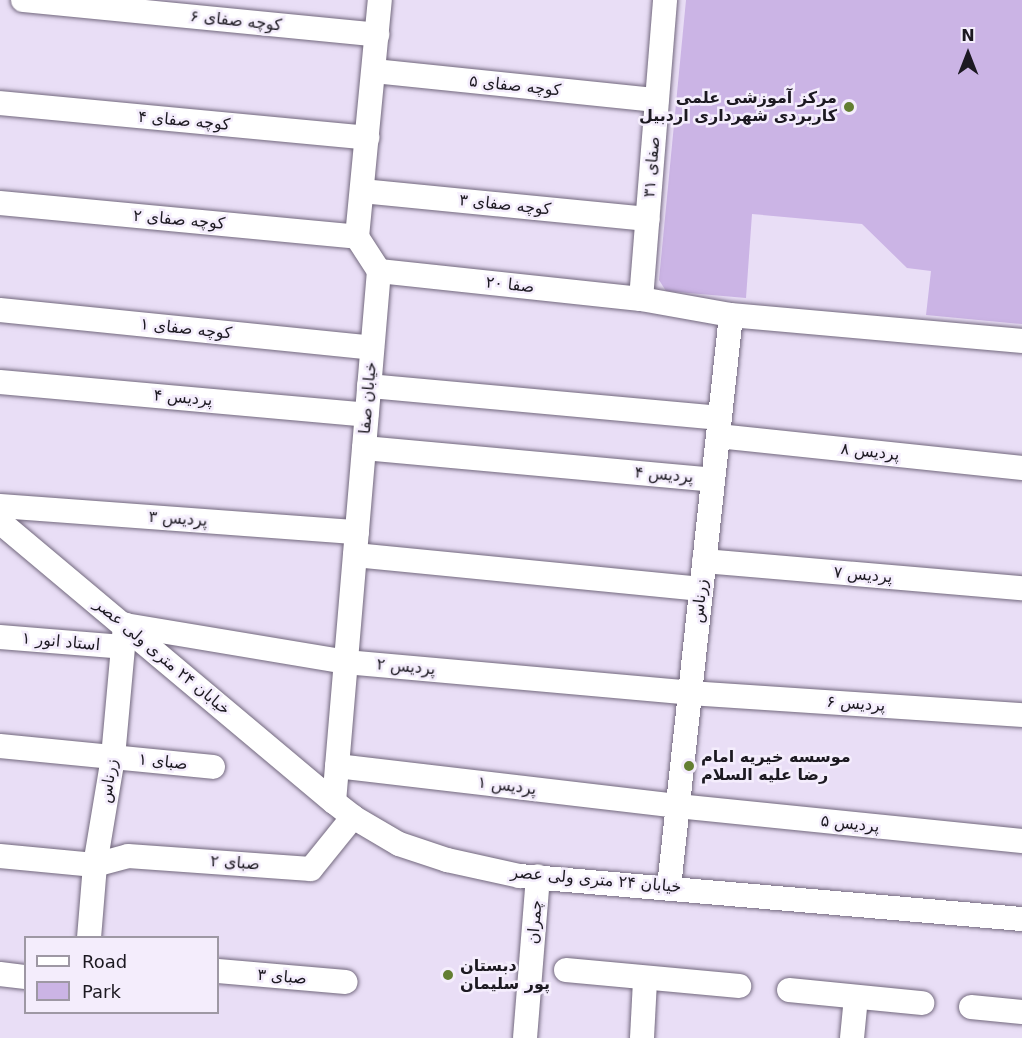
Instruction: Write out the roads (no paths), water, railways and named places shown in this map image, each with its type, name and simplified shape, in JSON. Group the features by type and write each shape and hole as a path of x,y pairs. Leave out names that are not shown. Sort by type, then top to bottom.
{"street":[{"name":"کوچه صفای ۶","path":"23,0 377,35"},
{"path":"379,272 357,237 381,0"},
{"name":"صفای ۳۱","path":"641,298 665,0"},
{"name":"کوچه صفای ۵","path":"374,71 657,100"},
{"name":"کوچه صفای ۴","path":"0,103 367,138"},
{"name":"کوچه صفای ۳","path":"362,191 648,219"},
{"name":"کوچه صفای ۲","path":"0,204 357,237"},
{"name":"صفا ۲۰","path":"379,272 641,298"},
{"name":"خیابان صفا","path":"334,802 379,272"},
{"path":"641,298 731,315 1022,341"},
{"name":"کوچه صفای ۱","path":"0,310 372,348"},
{"name":"زرناس","path":"669,887 731,315"},
{"name":"پردیس ۴","path":"0,382 367,415"},
{"name":"پردیس ۸","path":"369,386 719,427 1022,468"},
{"name":"پردیس ۴","path":"364,448 713,480"},
{"name":"پردیس ۳","path":"0,507 356,544 701,589"},
{"name":"خیابان ۲۴ متری ولی عصر","path":"0,522 124,636 353,817 399,844 447,861 538,877 1022,920"},
{"name":"پردیس ۷","path":"704,561 1022,588"},
{"name":"زرناس","path":"89,936 95,865 113,757 124,636"},
{"name":"استاد انور ۱","path":"0,637 124,636"},
{"name":"پردیس ۲","path":"124,636 346,662 690,693"},
{"name":"پردیس ۶","path":"690,693 1022,715"},
{"name":"صبای ۱","path":"0,746 213,767"},
{"name":"پردیس ۱","path":"337,766 677,806"},
{"name":"پردیس ۵","path":"677,806 1022,841"},
{"name":"صبای ۲","path":"95,865 128,856 311,868 353,817"},
{"path":"0,856 95,865"},
{"name":"چمران","path":"525,1038 538,877"},
{"path":"566,970 645,980 739,986"},
{"name":"صبای ۳","path":"219,971 346,982"},
{"path":"0,974 24,977"},
{"path":"642,1038 645,980"},
{"path":"789,990 922,1003"},
{"path":"852,1038 855,997"},
{"path":"971,1007 1022,1012"}],"place":[{"name":"مرکز آموزشی علمی کاربردی شهرداری اردبیل","path":"849,107"},
{"name":"موسسه خیریه امام رضا علیه السلام","path":"689,766"},
{"name":"دبستان پور سلیمان","path":"448,975"}]}
